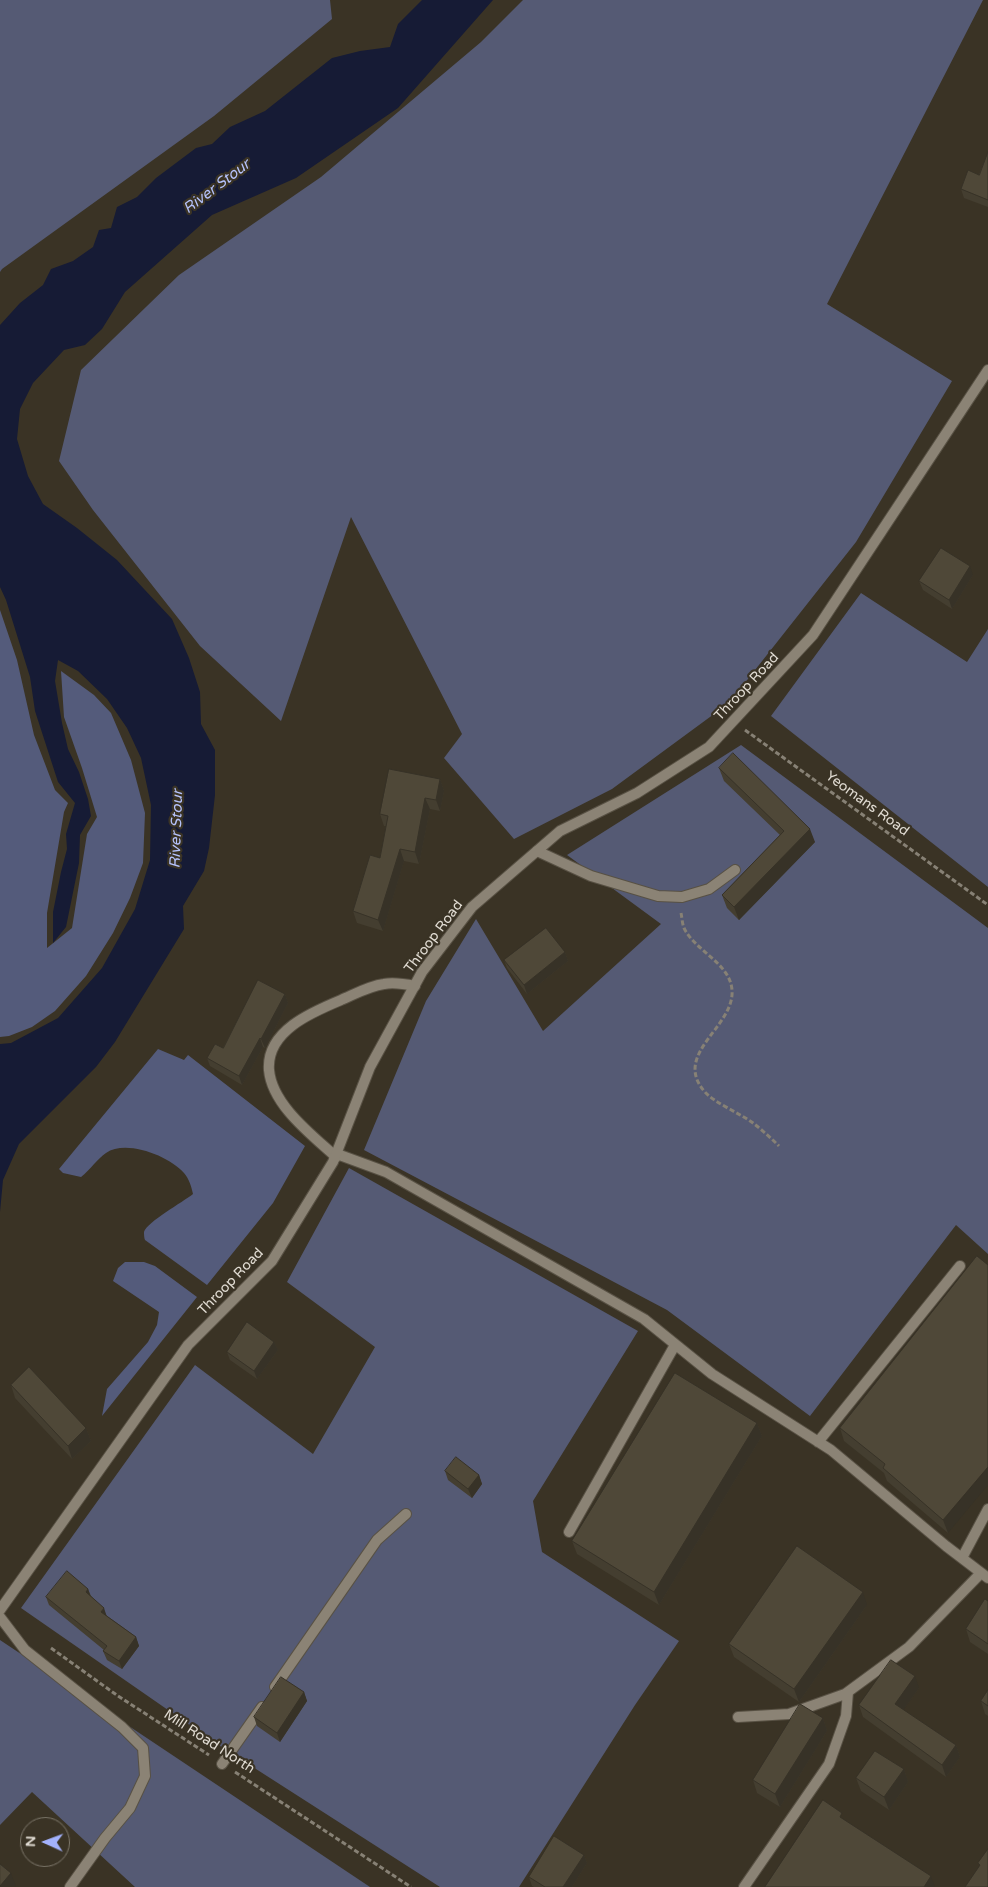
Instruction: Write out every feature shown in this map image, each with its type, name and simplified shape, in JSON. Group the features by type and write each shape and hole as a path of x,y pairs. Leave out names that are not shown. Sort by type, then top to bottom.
{"street":[{"name":"Throop Road","path":"0,1610 188,1345 272,1261 336,1155 370,1067 422,972 472,907 560,831 637,793 709,748 813,635 988,370"},
{"path":"537,851 591,876 658,896 682,897 709,889 735,870"},
{"path":"415,986 386,983 364,990 302,1018 289,1028 278,1041 270,1058 271,1081 283,1104 301,1126 336,1155 386,1172 644,1319 712,1374 831,1450 984,1576 909,1647 848,1692 789,1714 738,1716"},
{"path":"818,1442 960,1266"},
{"path":"569,1532 675,1345"},
{"path":"962,1558 988,1509"},
{"path":"222,1764 377,1540 406,1514"},
{"path":"0,1617 25,1650 122,1726 143,1748 145,1776 130,1808 105,1838 70,1887"},
{"path":"744,1887 829,1764 846,1716 848,1692"}],"path":[{"name":"Yeomans Road","path":"733,722 988,905"},
{"path":"682,897 681,914 684,927 694,941 722,969 730,980 732,990 730,1006 697,1055 695,1066 698,1080 705,1093 753,1123 779,1146"},
{"name":"Mill Road North","path":"45,1644 118,1696 411,1887"}],"shaded area":[{"path":"0,0 330,0 332,19 214,116 0,272"},
{"path":"523,0 983,0 827,304 952,381 856,542 729,703 612,789 514,839 444,758 462,734 351,517 281,721 200,646 93,510 59,461 81,370 179,275 321,177 481,42"},
{"path":"861,593 967,662 988,629 988,887 771,716"},
{"path":"0,610 17,660 34,735 55,790 68,803 64,812 47,913 47,948 72,928 87,834 97,817 64,717 61,671 94,695 111,713 131,760 145,813 143,863 130,898 113,933 86,976 55,1011 32,1027 9,1036 0,1037"},
{"path":"741,745 988,928 988,1254 956,1225 810,1416 667,1310 364,1150 426,1001 476,919 543,1031 661,924 567,855"},
{"path":"158,1049 184,1060 188,1055 305,1146 273,1203 207,1285 144,1238 144,1232 152,1223 193,1194 187,1178 177,1167 147,1151 125,1148 114,1149 106,1153 81,1177 63,1173 59,1169"},
{"path":"349,1168 638,1331 533,1501 542,1552 679,1641 635,1705 519,1887 440,1887 217,1744 21,1608 195,1365 313,1454 375,1347 287,1282"},
{"path":"125,1262 144,1262 155,1266 197,1297 102,1416 107,1389 148,1342 157,1325 159,1312 113,1281 118,1268"},
{"path":"0,1640 370,1887 135,1887 70,1827 70,1817 59,1817 32,1792 0,1825"}],"water":[{"name":"River Stour","path":"422,0 493,0 398,108 296,178 212,215 125,292 102,329 85,345 64,350 33,383 20,409 17,439 28,476 43,504 117,560 172,619 189,658 200,692 201,724 215,750 215,795 209,848 204,871 183,906 184,929 115,1042 96,1067 19,1144 3,1180 0,1212 0,1044 11,1043 58,1018 102,968 135,909 150,860 151,805 141,758 127,728 107,699 78,671 58,660 55,681 62,723 68,749 79,772 88,799 91,816 80,835 79,863 66,927 53,943 53,912 67,849 66,834 75,803 58,782 35,711 30,677 6,600 0,587 0,325 20,303 43,285 51,269 73,261 93,247 99,230 111,228 117,207 137,197 156,178 196,148 212,144 230,127 265,111 332,58 360,51 390,47 398,24"}],"building":[{"path":"988,152 988,200 961,189 968,170 979,175"},
{"path":"941,548 970,566 949,600 919,581"},
{"path":"733,753 810,829 734,907 722,895 784,831 719,768"},
{"path":"389,769 440,779 436,800 425,798 415,852 400,849 378,920 353,911 370,855 380,858 388,816 380,814"},
{"path":"546,928 565,952 524,985 504,960"},
{"path":"258,980 285,994 239,1076 207,1058 215,1044 223,1048"},
{"path":"977,1256 988,1265 988,1467 943,1520 883,1468 885,1464 840,1428"},
{"path":"247,1322 274,1342 254,1371 227,1352"},
{"path":"29,1367 86,1428 68,1446 11,1385"},
{"path":"675,1373 757,1423 654,1592 572,1541"},
{"path":"456,1457 479,1475 468,1489 445,1471"},
{"path":"797,1546 863,1592 794,1689 729,1644"},
{"path":"67,1571 88,1589 86,1592 104,1608 101,1612 136,1637 119,1661 103,1651 107,1646 46,1597"},
{"path":"985,1599 988,1601 988,1644 966,1629"},
{"path":"891,1660 915,1676 895,1704 956,1745 942,1765 859,1705"},
{"path":"281,1677 304,1692 277,1733 254,1717"},
{"path":"988,1690 988,1706 981,1701"},
{"path":"800,1704 823,1718 775,1794 753,1780"},
{"path":"875,1751 904,1769 884,1797 856,1778"},
{"path":"823,1800 842,1813 840,1817 931,1876 924,1887 765,1887"},
{"path":"554,1836 584,1855 563,1887 545,1887 529,1877"},
{"path":"988,1849 988,1887 965,1887 980,1865 978,1863"},
{"path":"0,1864 11,1873 0,1886"}]}
